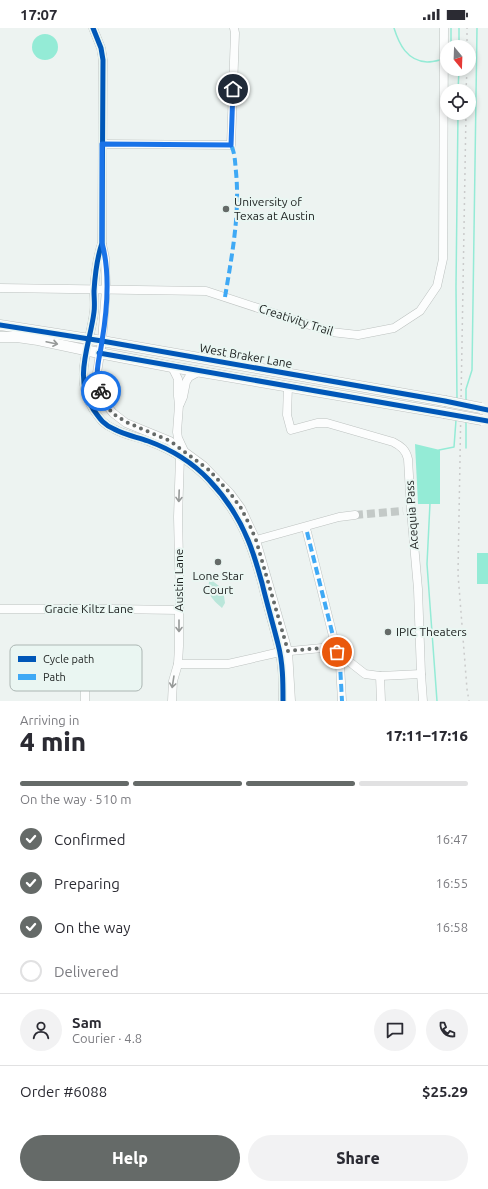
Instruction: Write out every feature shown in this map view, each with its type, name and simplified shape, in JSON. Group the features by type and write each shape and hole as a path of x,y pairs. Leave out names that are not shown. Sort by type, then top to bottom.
{"main road":[{"name":"West Braker Lane","path":"0,325 88,338 484,409"},
{"name":"West Braker Lane","path":"0,337 31,339 99,354 485,420"}],"street":[{"path":"93,28 101,48 103,60 102,243 105,254 106,289 102,341 97,372 99,387 112,413 182,454 198,469 207,473 230,493 241,508 256,540 284,651 291,701"},
{"path":"102,144 231,145 234,28"},
{"name":"Creativity Trail","path":"0,288 206,291 331,332 358,335 394,328 420,311 437,286 443,259 444,28"},
{"path":"102,243 98,254 94,289 94,312 84,364 83,381 87,396 90,404 102,422 127,435 168,445"},
{"path":"168,445 178,426 178,379 172,366"},
{"path":"179,405 189,377 200,371"},
{"name":"Acequia Pass","path":"288,386 287,415 291,430 317,423 327,423 393,442 400,446 407,454 407,510 418,590 423,701"},
{"path":"98,416 108,407"},
{"name":"Austin Lane","path":"172,701 173,681 178,664 180,603 178,517 182,454 178,438 178,426"},
{"path":"207,473 235,514 254,557 284,651 283,701"},
{"path":"222,496 233,504 252,539 256,540 340,517 355,515"},
{"path":"306,532 341,669 342,701"},
{"name":"Gracie Kiltz Lane","path":"0,609 179,610"},
{"path":"178,664 228,664 284,651 322,648 337,652 365,674 380,676 421,674"},
{"path":"380,676 381,701"}],"shaded area":[{"path":"45,34 54,38 58,47 54,56 45,60 36,56 32,47 36,38"},
{"path":"415,444 440,450 440,504 418,504"},
{"path":"477,553 488,553 488,584 477,584"},
{"path":"210,579 223,589 225,603 222,608 210,595 208,588"}],"waterway":[{"path":"394,28 401,46 414,59 427,62 440,60"},
{"path":"451,28 451,40"},
{"path":"459,28 459,40"},
{"path":"466,402 466,389 472,370 477,28"},
{"path":"458,84 459,76"},
{"path":"457,400 456,287 458,120"},
{"path":"439,450 454,447 456,420"},
{"path":"466,422 466,448"},
{"path":"430,503 427,564 437,701"}],"tunnel":[{"path":"355,515 403,511"}],"railway":[{"path":"467,28 467,40"},
{"path":"466,84 467,76"},
{"path":"466,120 458,574 469,701"}],"marked path":[{"path":"225,297 235,234 237,203 235,161 231,145"},
{"path":"307,532 340,664 342,701"}],"cycle path":[{"path":"93,28 101,48 103,60 102,243 96,273 94,312 84,361 83,373 87,397 95,413 110,427 122,433 165,448 196,468 215,487 231,508 248,540 262,583 280,651 283,701"},
{"path":"0,325 102,341 445,401 488,410"},
{"path":"99,353 488,421"}],"way so far":[{"path":"101,391 112,413 126,422 170,441 204,466 230,493 241,508 256,540 288,651 322,648 337,652"}],"place":[{"name":"University of Texas at Austin","path":"226,209"},
{"name":"Lone Star Court","path":"218,562"},
{"name":"IPIC Theaters","path":"388,632"}],"route":[{"path":"101,391 97,372 102,341 106,289 105,254 102,243 102,144 231,145 233,89"}]}
